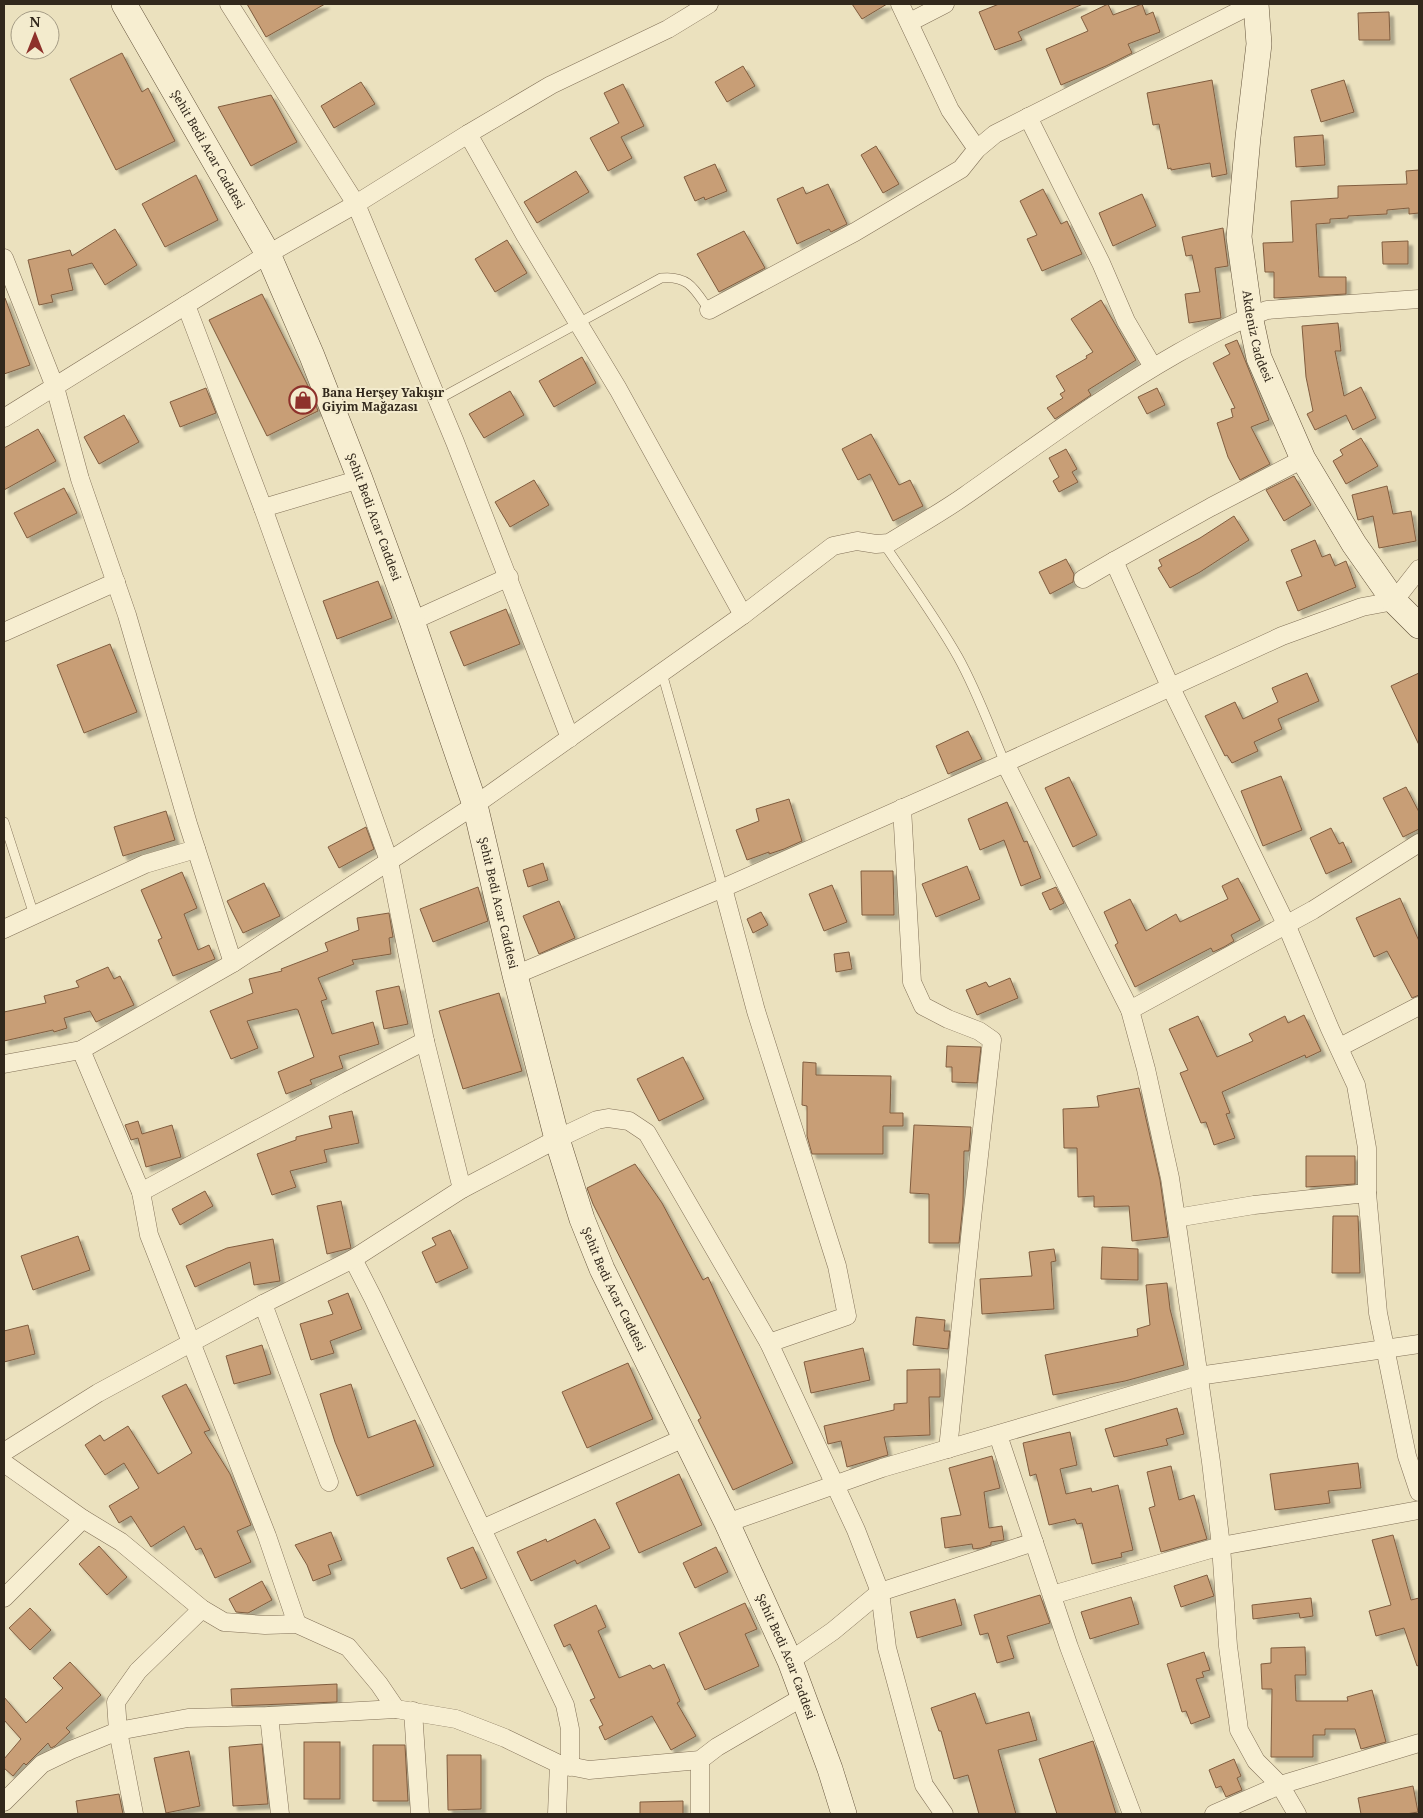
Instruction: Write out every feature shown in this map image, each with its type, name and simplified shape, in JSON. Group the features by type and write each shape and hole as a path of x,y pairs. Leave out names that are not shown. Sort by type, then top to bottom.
{"street":[{"name":"Şehit Bedi Acar Caddesi","path":"124,4 268,254 312,356 412,621 475,805 557,1139 582,1219 602,1269 726,1523 790,1661 844,1814"},
{"path":"229,4 356,204 509,577 570,738"},
{"path":"4,418 268,254 356,204 552,84 668,29 709,4"},
{"path":"900,4 950,110 978,149"},
{"path":"910,22 945,4"},
{"path":"709,310 838,241 961,169 978,149 996,134 1254,4"},
{"name":"Akdeniz Caddesi","path":"1254,4 1259,44 1239,237 1250,316 1259,358 1303,459 1354,544 1394,601 1419,626"},
{"path":"1028,117 1101,263 1126,320 1153,367"},
{"path":"468,134 618,389 743,615"},
{"path":"4,258 54,388 80,479 116,582 196,849 233,964"},
{"path":"4,1064 81,1050 233,964 475,805 743,615 834,546 857,541 889,543 965,496 1102,400 1153,367 1197,342 1250,316 1267,310 1419,299"},
{"path":"186,305 263,508 389,861 425,1041 462,1189"},
{"path":"1083,579 1211,507 1303,459"},
{"path":"263,508 360,479"},
{"path":"1114,561 1170,686 1286,924 1330,1029 1356,1085 1367,1148 1367,1193 1378,1313 1407,1456 1419,1492"},
{"path":"516,976 722,888 1005,763 1282,636 1362,607 1394,601 1419,568"},
{"path":"412,621 509,577"},
{"path":"4,632 116,582"},
{"path":"1005,763 1130,1010 1146,1069 1170,1178 1220,1546 1228,1646 1239,1730 1256,1761 1280,1785 1297,1814"},
{"path":"902,808 912,982 923,1006 948,1019 979,1031 992,1040 948,1449"},
{"path":"1130,1010 1314,910 1419,843"},
{"path":"4,929 145,864 196,849"},
{"path":"722,888 756,1011 837,1266 846,1316 769,1343"},
{"path":"1340,1048 1419,1006"},
{"path":"140,1192 331,1089 425,1041"},
{"path":"81,1050 140,1192 149,1235 267,1536 297,1624"},
{"path":"4,1452 98,1392 263,1304 353,1259 462,1189 597,1120 608,1118 629,1121 647,1132 769,1343 856,1530 880,1592 887,1648 924,1785 944,1814"},
{"path":"1176,1218 1254,1205 1367,1193"},
{"path":"353,1259 565,1705 570,1729 557,1814"},
{"path":"263,1304 329,1482"},
{"path":"726,1523 882,1468 1198,1376 1419,1344"},
{"path":"998,1435 1069,1648 1132,1814"},
{"path":"482,1529 684,1438"},
{"path":"4,1462 83,1519 121,1542 202,1609 224,1622 265,1625 297,1624 348,1647 379,1684 405,1710 420,1814"},
{"path":"1052,1595 1220,1546 1419,1510"},
{"path":"4,1598 83,1519"},
{"path":"790,1661 834,1631 880,1592 1034,1542"},
{"path":"134,1814 118,1731 116,1702 138,1671 202,1609"},
{"path":"4,1802 42,1764 70,1750 118,1731 188,1718 405,1710 456,1720 505,1738 565,1766 589,1770 700,1760 717,1747 803,1697"},
{"path":"269,1716 280,1814"},
{"path":"1214,1814 1280,1785 1419,1743"},
{"path":"700,1760 700,1814"}],"lane":[{"path":"437,400 661,278 680,279 694,288 709,310"},
{"path":"884,544 959,658 976,693 1005,763"},
{"path":"662,673 722,888"},
{"path":"4,822 34,915"}],"building":[{"path":"247,4 325,4 266,37"},
{"path":"852,4 887,4 862,19"},
{"path":"999,4 1083,4 1018,32 1022,40 995,50 979,12"},
{"path":"1108,4 1113,15 1142,4 1146,15 1153,12 1160,32 1128,44 1132,53 1061,85 1046,49 1088,31 1081,17"},
{"path":"1389,12 1390,40 1359,40 1358,13"},
{"path":"122,53 142,92 148,88 175,141 116,170 70,79"},
{"path":"743,66 755,86 727,102 715,82"},
{"path":"1212,80 1227,174 1212,177 1210,163 1168,169 1159,124 1153,125 1147,93"},
{"path":"1344,80 1354,112 1321,122 1311,90"},
{"path":"361,82 375,104 334,128 321,106"},
{"path":"623,84 644,126 621,137 632,158 608,171 590,138 619,123 604,93"},
{"path":"271,95 297,142 251,166 218,107"},
{"path":"1323,135 1325,165 1296,167 1294,137"},
{"path":"876,146 899,184 883,193 861,155"},
{"path":"715,164 727,191 705,200 704,197 695,201 684,177"},
{"path":"1419,170 1419,213 1409,214 1409,208 1387,210 1387,214 1348,216 1348,218 1330,219 1330,223 1316,224 1319,277 1346,277 1346,294 1274,298 1274,272 1265,272 1263,243 1293,242 1291,201 1338,198 1338,186 1407,184 1406,171"},
{"path":"576,171 589,192 537,223 524,202"},
{"path":"196,175 218,220 165,247 142,204"},
{"path":"828,184 847,224 831,232 829,229 797,244 777,199 803,187 806,194"},
{"path":"1043,189 1061,224 1067,221 1082,254 1042,271 1027,239 1037,235 1020,201"},
{"path":"1142,194 1156,226 1113,246 1099,213"},
{"path":"1223,228 1228,266 1215,268 1221,318 1189,323 1185,294 1200,292 1192,255 1186,256 1182,237"},
{"path":"115,229 137,265 105,285 92,263 68,269 73,290 51,295 53,302 39,305 28,260 70,250 72,256"},
{"path":"744,231 765,268 719,292 697,254"},
{"path":"507,240 527,273 495,292 475,259"},
{"path":"1408,241 1408,264 1383,264 1382,242"},
{"path":"262,294 310,390 318,411 267,436 209,320"},
{"path":"4,298 30,365 4,374"},
{"path":"1101,300 1136,360 1088,390 1091,395 1055,419 1047,408 1063,398 1060,394 1065,391 1056,376 1087,358 1086,356 1093,352 1071,319"},
{"path":"1338,323 1341,351 1335,351 1344,396 1361,387 1376,418 1353,430 1346,415 1315,430 1307,414 1313,411 1306,377 1302,326"},
{"path":"1237,340 1269,420 1251,427 1270,464 1240,480 1228,457 1217,423 1233,417 1231,409 1235,408 1213,363 1230,354 1225,345"},
{"path":"582,357 596,383 554,407 539,381"},
{"path":"206,388 216,413 180,427 170,402"},
{"path":"1157,388 1165,405 1147,414 1138,397"},
{"path":"510,391 524,415 484,438 469,414"},
{"path":"124,415 139,442 99,464 84,437"},
{"path":"38,429 56,461 4,490 4,448"},
{"path":"871,434 899,485 910,480 923,506 893,521 870,474 858,480 842,449"},
{"path":"1361,438 1378,466 1346,484 1333,461 1343,455 1340,450"},
{"path":"1066,449 1077,469 1072,472 1078,482 1059,492 1053,481 1059,477 1049,458"},
{"path":"1294,476 1311,505 1284,521 1266,490"},
{"path":"534,480 549,505 510,527 495,502"},
{"path":"1387,486 1393,514 1411,511 1416,541 1379,548 1373,516 1358,520 1352,495"},
{"path":"64,488 77,513 27,538 14,513"},
{"path":"1234,516 1249,540 1200,572 1170,588 1158,568 1162,566 1159,560 1200,538"},
{"path":"1315,540 1322,557 1330,554 1335,566 1346,561 1356,587 1298,611 1286,582 1302,576 1291,550"},
{"path":"1066,559 1074,574 1073,582 1050,594 1039,572"},
{"path":"378,581 392,618 337,639 323,601"},
{"path":"506,609 520,644 464,666 450,632"},
{"path":"110,644 137,712 84,733 57,665"},
{"path":"1307,673 1319,701 1278,719 1282,729 1254,742 1258,751 1232,763 1227,755 1225,756 1205,716 1235,702 1243,719 1278,702 1272,688"},
{"path":"1419,673 1419,745 1391,686"},
{"path":"968,731 982,759 948,774 936,746"},
{"path":"1281,776 1302,830 1263,846 1241,791"},
{"path":"1069,777 1097,835 1073,847 1045,788"},
{"path":"1406,787 1419,812 1419,829 1403,837 1383,798"},
{"path":"789,799 802,841 784,849 747,860 736,830 759,821 756,809"},
{"path":"1007,802 1024,842 1027,841 1041,878 1021,886 1004,840 980,850 968,819"},
{"path":"166,811 175,840 123,856 114,827"},
{"path":"366,827 374,849 339,868 328,847"},
{"path":"1331,828 1339,844 1343,842 1352,862 1326,874 1310,838"},
{"path":"543,863 548,880 528,887 523,870"},
{"path":"967,866 980,899 936,917 922,884"},
{"path":"861,871 893,871 894,915 862,915"},
{"path":"182,872 197,908 184,914 198,950 209,945 215,959 173,976 158,940 162,938 141,890"},
{"path":"1238,878 1260,920 1231,935 1234,941 1224,947 1213,952 1211,948 1135,987 1115,945 1118,943 1104,912 1130,899 1146,931 1176,914 1180,922 1228,899 1222,886"},
{"path":"264,883 280,916 243,933 227,901"},
{"path":"832,885 847,922 824,931 809,894"},
{"path":"478,887 488,921 433,942 420,909"},
{"path":"1056,887 1064,903 1050,910 1042,893"},
{"path":"1400,898 1419,941 1419,995 1412,998 1387,951 1374,957 1356,918"},
{"path":"559,901 575,938 539,954 523,916"},
{"path":"761,912 768,925 753,933 747,919"},
{"path":"389,913 393,937 389,938 391,954 352,960 354,964 318,978 327,999 321,1001 332,1034 373,1022 379,1044 339,1056 343,1068 310,1080 312,1084 286,1094 278,1072 314,1057 298,1010 296,1009 247,1021 258,1048 231,1059 210,1011 253,993 249,979 282,971 281,969 328,951 325,943 359,930 357,918"},
{"path":"849,952 852,969 836,972 834,954"},
{"path":"108,967 114,979 120,976 134,1005 96,1022 90,1011 64,1018 67,1028 4,1041 4,1012 46,1003 44,996 79,987 76,981"},
{"path":"1010,978 1018,998 977,1015 966,990 986,982 989,987"},
{"path":"399,986 408,1024 384,1029 376,991"},
{"path":"499,993 522,1071 463,1089 439,1011"},
{"path":"1304,1015 1321,1051 1306,1058 1305,1055 1222,1092 1230,1113 1226,1114 1235,1138 1214,1145 1206,1122 1201,1123 1180,1073 1188,1070 1169,1029 1198,1016 1217,1057 1253,1041 1249,1034 1285,1016 1288,1023"},
{"path":"947,1046 981,1047 977,1083 952,1082 952,1067 946,1067"},
{"path":"683,1057 704,1099 659,1121 637,1079"},
{"path":"803,1062 816,1063 816,1075 891,1076 890,1113 903,1113 903,1126 883,1126 883,1154 812,1154 807,1136 807,1106 802,1105"},
{"path":"1139,1088 1160,1180 1168,1237 1132,1241 1129,1206 1094,1207 1094,1196 1078,1197 1077,1148 1064,1148 1063,1109 1099,1107 1097,1096"},
{"path":"352,1111 359,1143 324,1150 327,1162 290,1171 296,1187 272,1195 257,1154 296,1140 296,1137 332,1128 329,1116"},
{"path":"138,1121 142,1134 172,1125 181,1157 146,1167 138,1138 131,1140 125,1125"},
{"path":"914,1125 971,1127 969,1151 964,1151 963,1204 959,1243 929,1243 929,1194 910,1193"},
{"path":"1306,1156 1355,1156 1355,1184 1306,1187"},
{"path":"635,1164 662,1203 703,1280 708,1277 793,1463 733,1490 698,1420 701,1418 593,1204 587,1188"},
{"path":"205,1191 213,1206 180,1225 172,1209"},
{"path":"341,1201 351,1248 327,1254 317,1206"},
{"path":"1333,1216 1358,1216 1360,1273 1332,1273"},
{"path":"450,1230 468,1268 436,1283 422,1252 436,1245 432,1238"},
{"path":"78,1236 90,1270 33,1290 21,1256"},
{"path":"273,1239 280,1281 254,1285 250,1262 195,1287 186,1266 227,1248"},
{"path":"1102,1247 1138,1249 1138,1280 1101,1279"},
{"path":"1054,1249 1056,1261 1051,1262 1054,1309 982,1314 980,1279 1032,1276 1029,1252"},
{"path":"1167,1283 1170,1309 1184,1365 1125,1381 1053,1395 1045,1355 1138,1336 1137,1329 1150,1325 1146,1285"},
{"path":"348,1293 362,1329 330,1341 334,1353 311,1360 300,1324 333,1314 328,1301"},
{"path":"916,1317 945,1320 944,1331 950,1331 948,1349 913,1345"},
{"path":"28,1325 35,1354 4,1362 4,1331"},
{"path":"262,1345 271,1374 234,1384 226,1356"},
{"path":"863,1348 870,1380 811,1393 804,1362"},
{"path":"628,1363 653,1419 587,1448 562,1392"},
{"path":"940,1369 940,1397 929,1397 930,1435 884,1437 888,1455 847,1467 841,1441 828,1444 824,1426 894,1410 894,1404 907,1403 907,1370"},
{"path":"186,1384 210,1430 204,1432 230,1474 251,1525 237,1531 251,1562 215,1578 201,1548 196,1550 184,1526 151,1547 131,1516 119,1523 109,1506 139,1488 124,1463 105,1475 85,1445 100,1435 104,1441 128,1426 158,1474 192,1453 162,1396"},
{"path":"351,1384 368,1438 415,1420 434,1466 357,1496 335,1442 320,1394"},
{"path":"1177,1408 1184,1434 1166,1439 1168,1445 1114,1457 1105,1429"},
{"path":"1070,1432 1077,1465 1060,1469 1066,1494 1091,1488 1092,1492 1118,1485 1133,1550 1121,1553 1122,1557 1092,1564 1082,1523 1077,1524 1075,1519 1049,1525 1036,1474 1030,1476 1023,1443"},
{"path":"992,1456 1000,1488 984,1492 989,1528 1002,1526 1004,1540 991,1542 991,1545 981,1548 973,1549 972,1544 945,1548 941,1518 961,1515 949,1468"},
{"path":"1358,1463 1361,1488 1328,1491 1330,1503 1275,1510 1270,1474"},
{"path":"1171,1466 1179,1500 1194,1495 1207,1539 1161,1552 1149,1508 1155,1506 1147,1472"},
{"path":"679,1474 702,1525 639,1553 616,1503"},
{"path":"595,1519 610,1548 577,1564 575,1560 531,1581 517,1552 546,1539 547,1542"},
{"path":"331,1532 342,1560 328,1565 331,1574 313,1581 307,1565 295,1545"},
{"path":"1393,1535 1411,1600 1419,1598 1419,1665 1417,1666 1404,1628 1376,1636 1369,1611 1391,1605 1372,1540"},
{"path":"99,1546 127,1577 107,1595 79,1564"},
{"path":"473,1547 487,1578 461,1589 447,1558"},
{"path":"716,1547 728,1572 695,1588 683,1563"},
{"path":"1207,1575 1214,1596 1181,1607 1174,1586"},
{"path":"262,1581 272,1600 248,1613 236,1612 229,1599"},
{"path":"1040,1595 1050,1623 1007,1636 1014,1658 997,1663 988,1633 980,1635 974,1615"},
{"path":"1131,1597 1139,1624 1090,1639 1081,1612"},
{"path":"1311,1598 1313,1616 1300,1618 1299,1613 1253,1619 1252,1605"},
{"path":"955,1599 962,1625 917,1638 910,1612"},
{"path":"745,1603 757,1629 745,1634 759,1666 705,1690 679,1633"},
{"path":"596,1605 606,1627 598,1631 619,1678 650,1665 653,1669 664,1664 680,1701 677,1703 696,1736 671,1750 652,1716 605,1740 599,1727 603,1725 590,1700 595,1698 570,1644 564,1647 554,1625"},
{"path":"30,1608 51,1630 30,1650 9,1628"},
{"path":"1305,1647 1306,1675 1295,1675 1296,1701 1348,1701 1347,1697 1372,1690 1386,1742 1361,1749 1355,1729 1325,1729 1325,1735 1313,1735 1313,1757 1271,1757 1272,1689 1262,1689 1261,1664 1271,1663 1271,1648"},
{"path":"1204,1652 1210,1670 1202,1672 1204,1677 1196,1679 1210,1717 1191,1724 1186,1711 1182,1712 1167,1664"},
{"path":"70,1662 101,1695 66,1728 70,1732 55,1746 51,1748 48,1743 26,1765 24,1763 13,1776 4,1768 4,1759 21,1739 4,1720 4,1697 26,1723 63,1688 53,1678"},
{"path":"337,1684 337,1702 232,1706 231,1689"},
{"path":"975,1693 986,1724 1029,1712 1037,1740 998,1750 1016,1814 979,1814 968,1775 954,1779 941,1731 939,1731 931,1708"},
{"path":"1093,1741 1116,1814 1057,1814 1039,1759"},
{"path":"304,1742 340,1742 340,1799 304,1799"},
{"path":"262,1744 268,1804 233,1806 229,1747"},
{"path":"373,1745 405,1745 408,1801 373,1801"},
{"path":"189,1751 200,1806 166,1813 154,1758"},
{"path":"447,1755 481,1755 481,1809 448,1810"},
{"path":"1234,1759 1241,1776 1237,1778 1242,1790 1226,1797 1221,1786 1216,1788 1209,1770"},
{"path":"1413,1786 1418,1812 1406,1814 1361,1814 1358,1798"},
{"path":"119,1794 123,1814 78,1814 76,1801"},
{"path":"683,1801 683,1814 640,1814 640,1802"}],"place":[{"name":"Bana Herşey Yakışır Giyim Mağazası","path":"303,400"}]}
